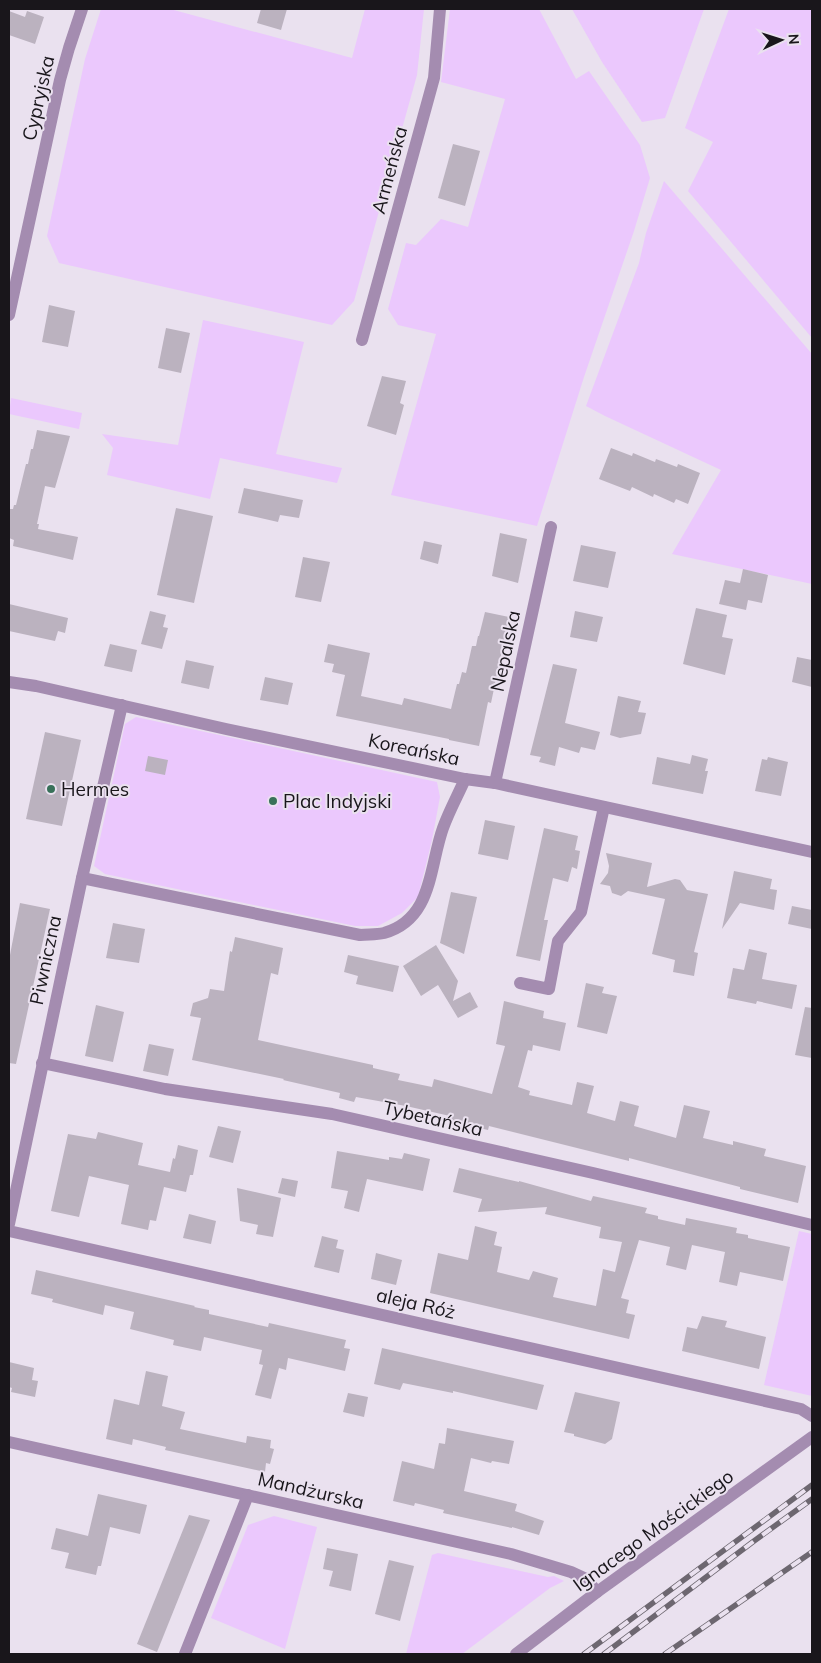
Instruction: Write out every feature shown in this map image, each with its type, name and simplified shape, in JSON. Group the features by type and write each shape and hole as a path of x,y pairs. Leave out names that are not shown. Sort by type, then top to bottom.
{"street":[{"name":"Cypryjska","path":"9,308 60,80 82,9"},
{"name":"Armeńska","path":"362,340 434,78 440,9"},
{"name":"Nepalska","path":"495,783 551,527"},
{"name":"Koreańska","path":"9,682 36,686 226,729 465,779 495,783 812,852"},
{"name":"Piwniczna","path":"9,1224 82,878 122,705"},
{"path":"82,878 360,935 382,933 395,928 409,918 420,906 429,884 443,829 465,779"},
{"path":"520,983 549,989 558,941 581,912 604,807"},
{"name":"Tybetańska","path":"42,1063 165,1089 332,1114 812,1225"},
{"name":"aleja Róż","path":"9,1231 801,1409 812,1416"},
{"name":"Ignacego Mościckiego","path":"516,1654 597,1592 812,1437"},
{"name":"Mandżurska","path":"9,1442 519,1557 571,1572 586,1579 597,1592"},
{"path":"185,1654 248,1495"}],"shaded area":[{"path":"101,9 170,9 352,58 365,9 424,9 417,75 354,301 332,325 59,263 47,236 85,59"},
{"path":"450,9 539,9 576,79 589,71 640,145 650,178 537,526 391,495 436,334 398,325 388,309 406,243 416,245 441,219 468,227 505,99 441,82"},
{"path":"572,9 704,9 665,118 642,122 602,62"},
{"path":"729,9 812,9 812,338 688,191 713,142 685,128"},
{"path":"664,181 812,354 812,584 672,554 721,470 586,406 639,263 646,233"},
{"path":"203,320 304,342 276,454 342,468 337,483 220,458 210,499 107,475 113,448 102,434 178,445"},
{"path":"11,398 82,413 79,429 9,414"},
{"name":"Plac Indyjski","path":"136,717 437,782 440,797 418,897 402,913 378,926 355,926 105,874 94,866 125,724"},
{"path":"799,1231 812,1234 812,1396 764,1385"},
{"path":"274,1516 317,1527 285,1649 211,1618 248,1525"},
{"path":"438,1553 548,1577 554,1576 564,1581 550,1588 462,1654 406,1654 432,1555"}],"building":[{"path":"261,9 287,9 281,30 257,23"},
{"path":"9,11 25,17 27,11 44,17 35,44 9,35"},
{"path":"453,144 480,151 465,206 438,198"},
{"path":"49,305 75,311 68,347 42,342"},
{"path":"166,328 190,333 181,373 158,368"},
{"path":"382,376 406,381 400,403 404,405 396,435 367,426"},
{"path":"37,430 70,436 55,488 45,486 37,524 39,524 38,529 78,537 73,560 13,546 14,540 9,538 9,509 13,509 14,505 16,505"},
{"path":"611,448 632,456 633,453 655,462 656,459 677,467 678,464 700,473 688,504 676,499 674,503 654,494 653,497 632,487 630,491 599,479"},
{"path":"244,488 303,500 299,518 280,515 278,522 238,513"},
{"path":"176,508 213,516 194,603 157,595"},
{"path":"500,533 527,539 518,583 492,576"},
{"path":"424,541 442,545 438,564 420,559"},
{"path":"581,545 616,552 608,588 573,581"},
{"path":"303,557 330,562 321,602 295,597"},
{"path":"743,569 768,575 762,603 748,600 746,610 719,604 725,580 740,583"},
{"path":"9,604 68,618 65,633 58,631 55,641 9,631"},
{"path":"696,608 727,615 722,637 733,639 725,675 683,664"},
{"path":"150,611 166,615 163,627 168,628 162,649 141,644"},
{"path":"575,611 603,617 597,642 570,637"},
{"path":"485,612 509,617 491,703 488,702 479,746 336,716 345,675 332,672 334,664 324,662 328,644 370,653 361,696 402,705 404,698 451,709 462,672 466,673 472,646 476,646"},
{"path":"110,644 137,650 132,672 104,666"},
{"path":"797,657 812,660 812,687 792,682"},
{"path":"186,660 214,666 209,689 181,683"},
{"path":"553,664 577,669 565,723 600,732 595,750 581,747 579,753 559,747 555,766 539,762 541,757 530,755"},
{"path":"265,677 293,683 288,705 260,700"},
{"path":"618,696 641,701 638,712 646,713 641,734 620,738 610,735"},
{"name":"Hermes","path":"45,732 81,740 62,826 26,819"},
{"path":"692,755 708,759 705,771 708,771 703,794 652,784 657,757 690,764"},
{"path":"148,756 168,760 165,775 145,771"},
{"path":"768,757 788,762 781,796 755,791 762,759 767,760"},
{"path":"485,820 515,826 508,860 478,854"},
{"path":"544,828 578,836 575,850 580,851 577,869 572,867 568,882 553,878 544,920 548,920 540,961 516,956"},
{"path":"606,853 652,863 647,887 675,879 680,880 687,890 708,894 694,952 698,953 694,976 673,972 675,960 652,954 665,899 628,891 621,896 612,893 610,886 600,884 608,873 609,866"},
{"path":"734,871 772,879 770,889 777,890 774,910 740,903 722,929"},
{"path":"451,892 477,897 464,954 440,943"},
{"path":"20,903 50,909 16,1064 9,1063 9,960"},
{"path":"792,906 812,910 812,929 788,924"},
{"path":"113,923 145,929 139,963 106,958"},
{"path":"235,937 283,948 278,975 271,973 258,1040 373,1065 373,1068 400,1074 398,1080 432,1087 434,1079 492,1094 505,1046 496,1044 504,1001 544,1011 543,1018 566,1023 560,1051 533,1045 532,1051 528,1050 518,1087 530,1091 529,1095 572,1105 577,1082 594,1086 587,1113 615,1121 620,1101 639,1106 634,1126 676,1138 684,1105 710,1111 703,1138 733,1145 733,1141 766,1149 764,1156 806,1166 798,1203 629,1158 629,1161 489,1126 488,1130 449,1120 450,1116 406,1106 356,1097 354,1102 339,1098 340,1093 192,1060 201,1018 190,1016 193,1003 208,998 210,989 224,991 230,951 232,952"},
{"path":"436,945 458,981 453,1001 470,992 478,1007 458,1018 438,985 421,996 403,966"},
{"path":"749,949 767,953 762,979 797,985 792,1009 757,1001 756,1004 727,998 733,968 744,970"},
{"path":"348,955 399,966 393,992 356,984 358,976 344,972"},
{"path":"586,983 604,987 602,993 617,996 607,1034 577,1027"},
{"path":"96,1005 124,1012 113,1062 85,1056"},
{"path":"805,1007 812,1008 812,1058 795,1055"},
{"path":"149,1044 174,1049 168,1076 143,1071"},
{"path":"218,1126 241,1131 233,1163 209,1157"},
{"path":"98,1132 143,1143 138,1165 170,1172 178,1145 198,1150 193,1175 190,1175 186,1192 164,1187 156,1221 150,1220 148,1230 121,1224 129,1185 89,1176 79,1217 51,1211 68,1134 96,1139"},
{"path":"337,1151 389,1160 389,1157 402,1159 404,1153 430,1159 423,1191 367,1179 359,1212 344,1208 348,1191 331,1188"},
{"path":"459,1168 519,1181 591,1201 593,1196 647,1208 645,1213 658,1216 658,1219 685,1225 686,1218 737,1228 736,1233 748,1235 748,1238 790,1247 783,1281 740,1272 737,1286 719,1282 725,1252 692,1245 686,1270 666,1265 670,1247 639,1240 621,1298 629,1300 626,1313 635,1315 629,1339 430,1293 438,1253 468,1260 475,1226 497,1232 494,1245 502,1247 497,1272 529,1280 533,1271 558,1278 553,1297 596,1306 603,1269 615,1272 622,1242 599,1238 601,1227 545,1214 547,1207 478,1212 482,1199 453,1192"},
{"path":"282,1178 298,1181 295,1197 278,1193"},
{"path":"237,1188 281,1198 273,1237 256,1234 258,1225 240,1221"},
{"path":"189,1214 216,1221 211,1244 183,1238"},
{"path":"322,1236 338,1240 336,1248 344,1250 339,1273 314,1267"},
{"path":"376,1253 402,1260 396,1285 371,1279"},
{"path":"36,1270 195,1306 209,1310 209,1314 268,1327 269,1323 346,1340 344,1348 350,1349 345,1371 288,1358 286,1370 279,1368 271,1399 255,1395 263,1365 259,1364 262,1350 204,1337 201,1351 173,1345 174,1340 130,1329 134,1312 105,1305 103,1315 52,1302 53,1299 31,1294"},
{"path":"702,1316 727,1321 725,1327 766,1337 759,1369 682,1351 687,1327 697,1329"},
{"path":"382,1348 544,1385 537,1410 453,1391 453,1393 403,1383 400,1390 374,1384"},
{"path":"9,1362 34,1368 32,1380 38,1381 35,1397 11,1392 12,1388 9,1387"},
{"path":"146,1371 168,1376 162,1406 185,1412 180,1429 246,1443 247,1436 271,1440 270,1448 274,1449 270,1464 266,1463 265,1472 165,1450 166,1447 133,1439 132,1445 106,1439 114,1399 139,1405"},
{"path":"575,1392 620,1402 612,1439 605,1444 564,1432"},
{"path":"348,1393 368,1397 364,1417 343,1412"},
{"path":"447,1428 514,1441 509,1464 492,1461 491,1463 471,1458 464,1491 517,1504 515,1511 544,1521 539,1535 512,1527 443,1513 444,1510 415,1503 414,1506 393,1501 402,1461 434,1469 439,1443 445,1444"},
{"path":"98,1494 147,1505 140,1534 110,1527 101,1566 98,1566 96,1575 65,1568 69,1553 51,1549 56,1528 88,1536"},
{"path":"189,1515 210,1520 157,1652 137,1644"},
{"path":"327,1548 358,1554 351,1591 329,1586 333,1571 323,1569"},
{"path":"389,1560 414,1566 400,1621 375,1614"}],"railway":[{"path":"584,1654 812,1485"},
{"path":"604,1654 812,1499"},
{"path":"665,1654 812,1552"}],"place":[{"name":"Hermes","path":"51,789"},
{"name":"Plac Indyjski","path":"273,801"}]}
